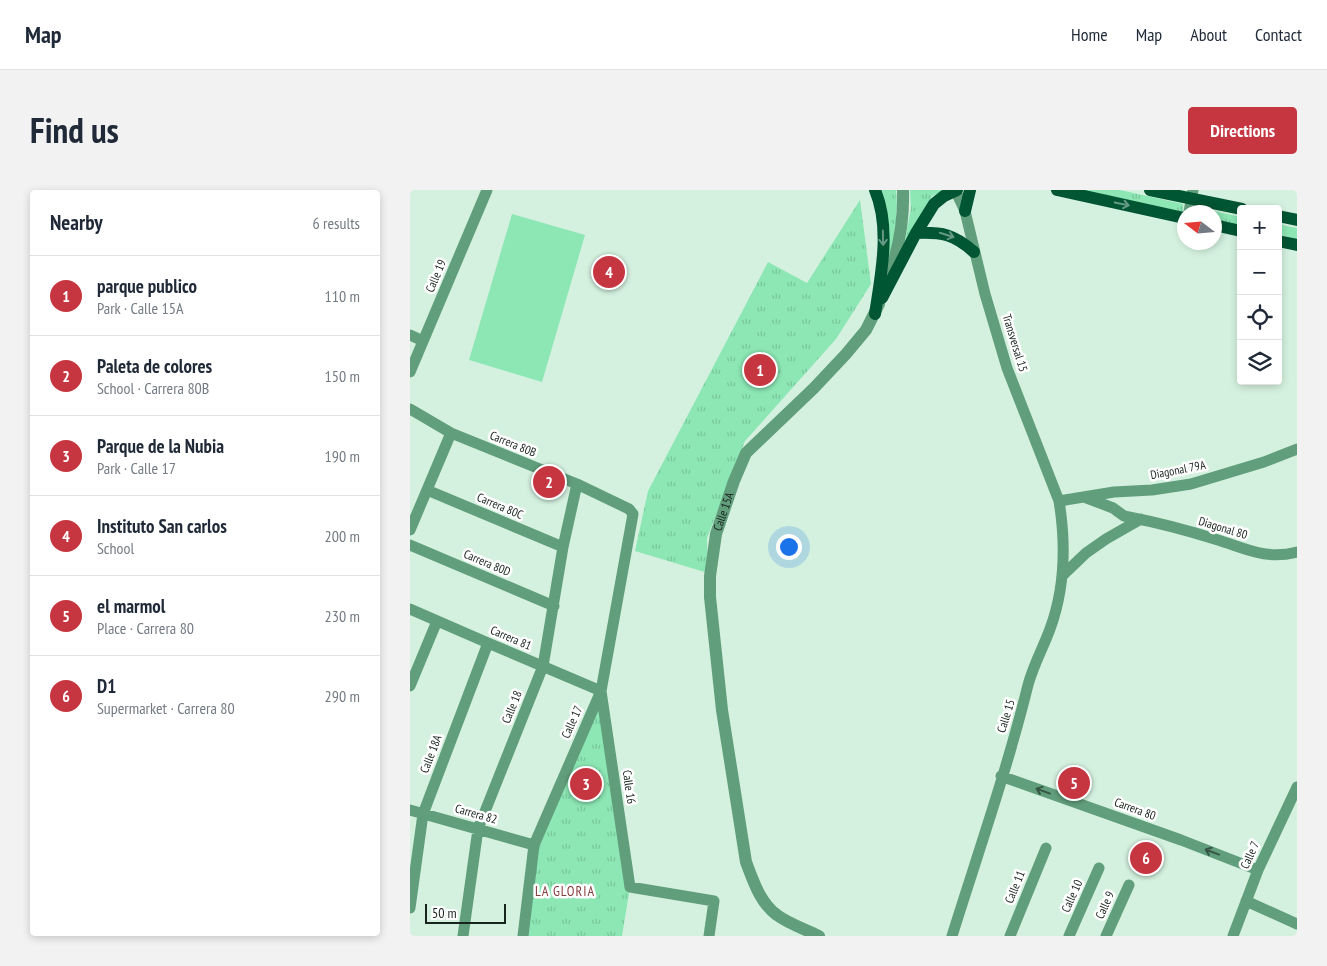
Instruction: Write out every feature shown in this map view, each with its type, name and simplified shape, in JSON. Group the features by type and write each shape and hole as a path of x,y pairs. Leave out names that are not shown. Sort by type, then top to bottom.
{"main road":[{"path":"875,190 881,212 883,248 875,314"},
{"path":"882,298 916,233 938,200 956,190"},
{"path":"965,211 970,190"},
{"path":"1057,190 1177,216"},
{"path":"1150,190 1192,194 1237,208"},
{"path":"1282,217 1297,220"},
{"path":"1222,227 1237,231"},
{"path":"916,233 943,233 959,240 974,252"},
{"path":"1282,241 1297,245"}],"street":[{"name":"Calle 19","path":"410,372 487,190"},
{"name":"Calle 15A","path":"819,936 776,914 767,905 756,886 746,862 720,697 710,597 710,576 716,534 734,481 746,453 814,388 866,330 875,314 897,252 903,219 903,190"},
{"name":"Transversal 15","path":"956,190 965,211 974,252 1007,368 1059,501"},
{"path":"410,335 423,341"},
{"name":"Carrera 80B","path":"410,409 451,433 576,484 629,509 634,514"},
{"path":"410,530 451,433"},
{"name":"Diagonal 79A","path":"1059,501 1114,492 1152,490 1191,484 1264,462 1297,449"},
{"name":"Calle 18","path":"463,936 478,829 542,666 576,484"},
{"name":"Carrera 80C","path":"427,490 563,547"},
{"path":"1113,508 1114,492"},
{"name":"Diagonal 80","path":"1084,497 1113,508 1124,516 1217,540 1255,553 1281,555 1297,552"},
{"name":"Calle 15","path":"952,936 1035,664 1054,616 1062,575 1062,522 1059,501"},
{"name":"Calle 17","path":"523,936 534,845 601,691 634,514"},
{"path":"1062,575 1086,553 1106,539 1141,520"},
{"name":"Carrera 80D","path":"410,545 554,606"},
{"name":"Carrera 81","path":"410,609 601,691"},
{"path":"410,686 437,620"},
{"name":"Calle 18A","path":"410,908 423,814 488,643"},
{"name":"Calle 16","path":"601,691 630,887 714,901 709,936"},
{"name":"Carrera 80","path":"1001,776 1181,840 1258,870"},
{"name":"Calle 7","path":"1233,936 1258,870 1297,788"},
{"name":"Carrera 82","path":"410,810 534,845"},
{"name":"Calle 11","path":"1010,936 1046,848"},
{"name":"Calle 10","path":"1069,936 1099,868"},
{"name":"Calle 9","path":"1106,936 1129,884"},
{"path":"1246,901 1297,924"}],"green space":[{"path":"882,190 896,190 897,201 894,233 884,274 886,214"},
{"path":"910,190 946,190 932,196 903,251 911,208"},
{"path":"1080,190 1120,190 1183,204 1177,205 1177,212"},
{"path":"860,200 871,284 836,339 745,441 707,538 708,573 635,551 648,491 768,262 807,283"},
{"path":"1222,213 1237,216 1237,225 1222,222"},
{"path":"512,214 585,235 542,382 469,360"},
{"path":"1282,225 1297,228 1297,239 1282,235"},
{"path":"601,691 630,887 622,936 523,936 534,845"}],"place":[{"name":"Instituto San carlos","path":"609,272"},
{"name":"parque publico","path":"760,370"},
{"name":"Paleta de colores","path":"549,482"},
{"name":"el marmol","path":"1074,783"},
{"name":"Parque de la Nubia","path":"586,784"},
{"name":"D1","path":"1146,858"}],"district":[{"name":"LA GLORIA","path":"565,891"}]}
